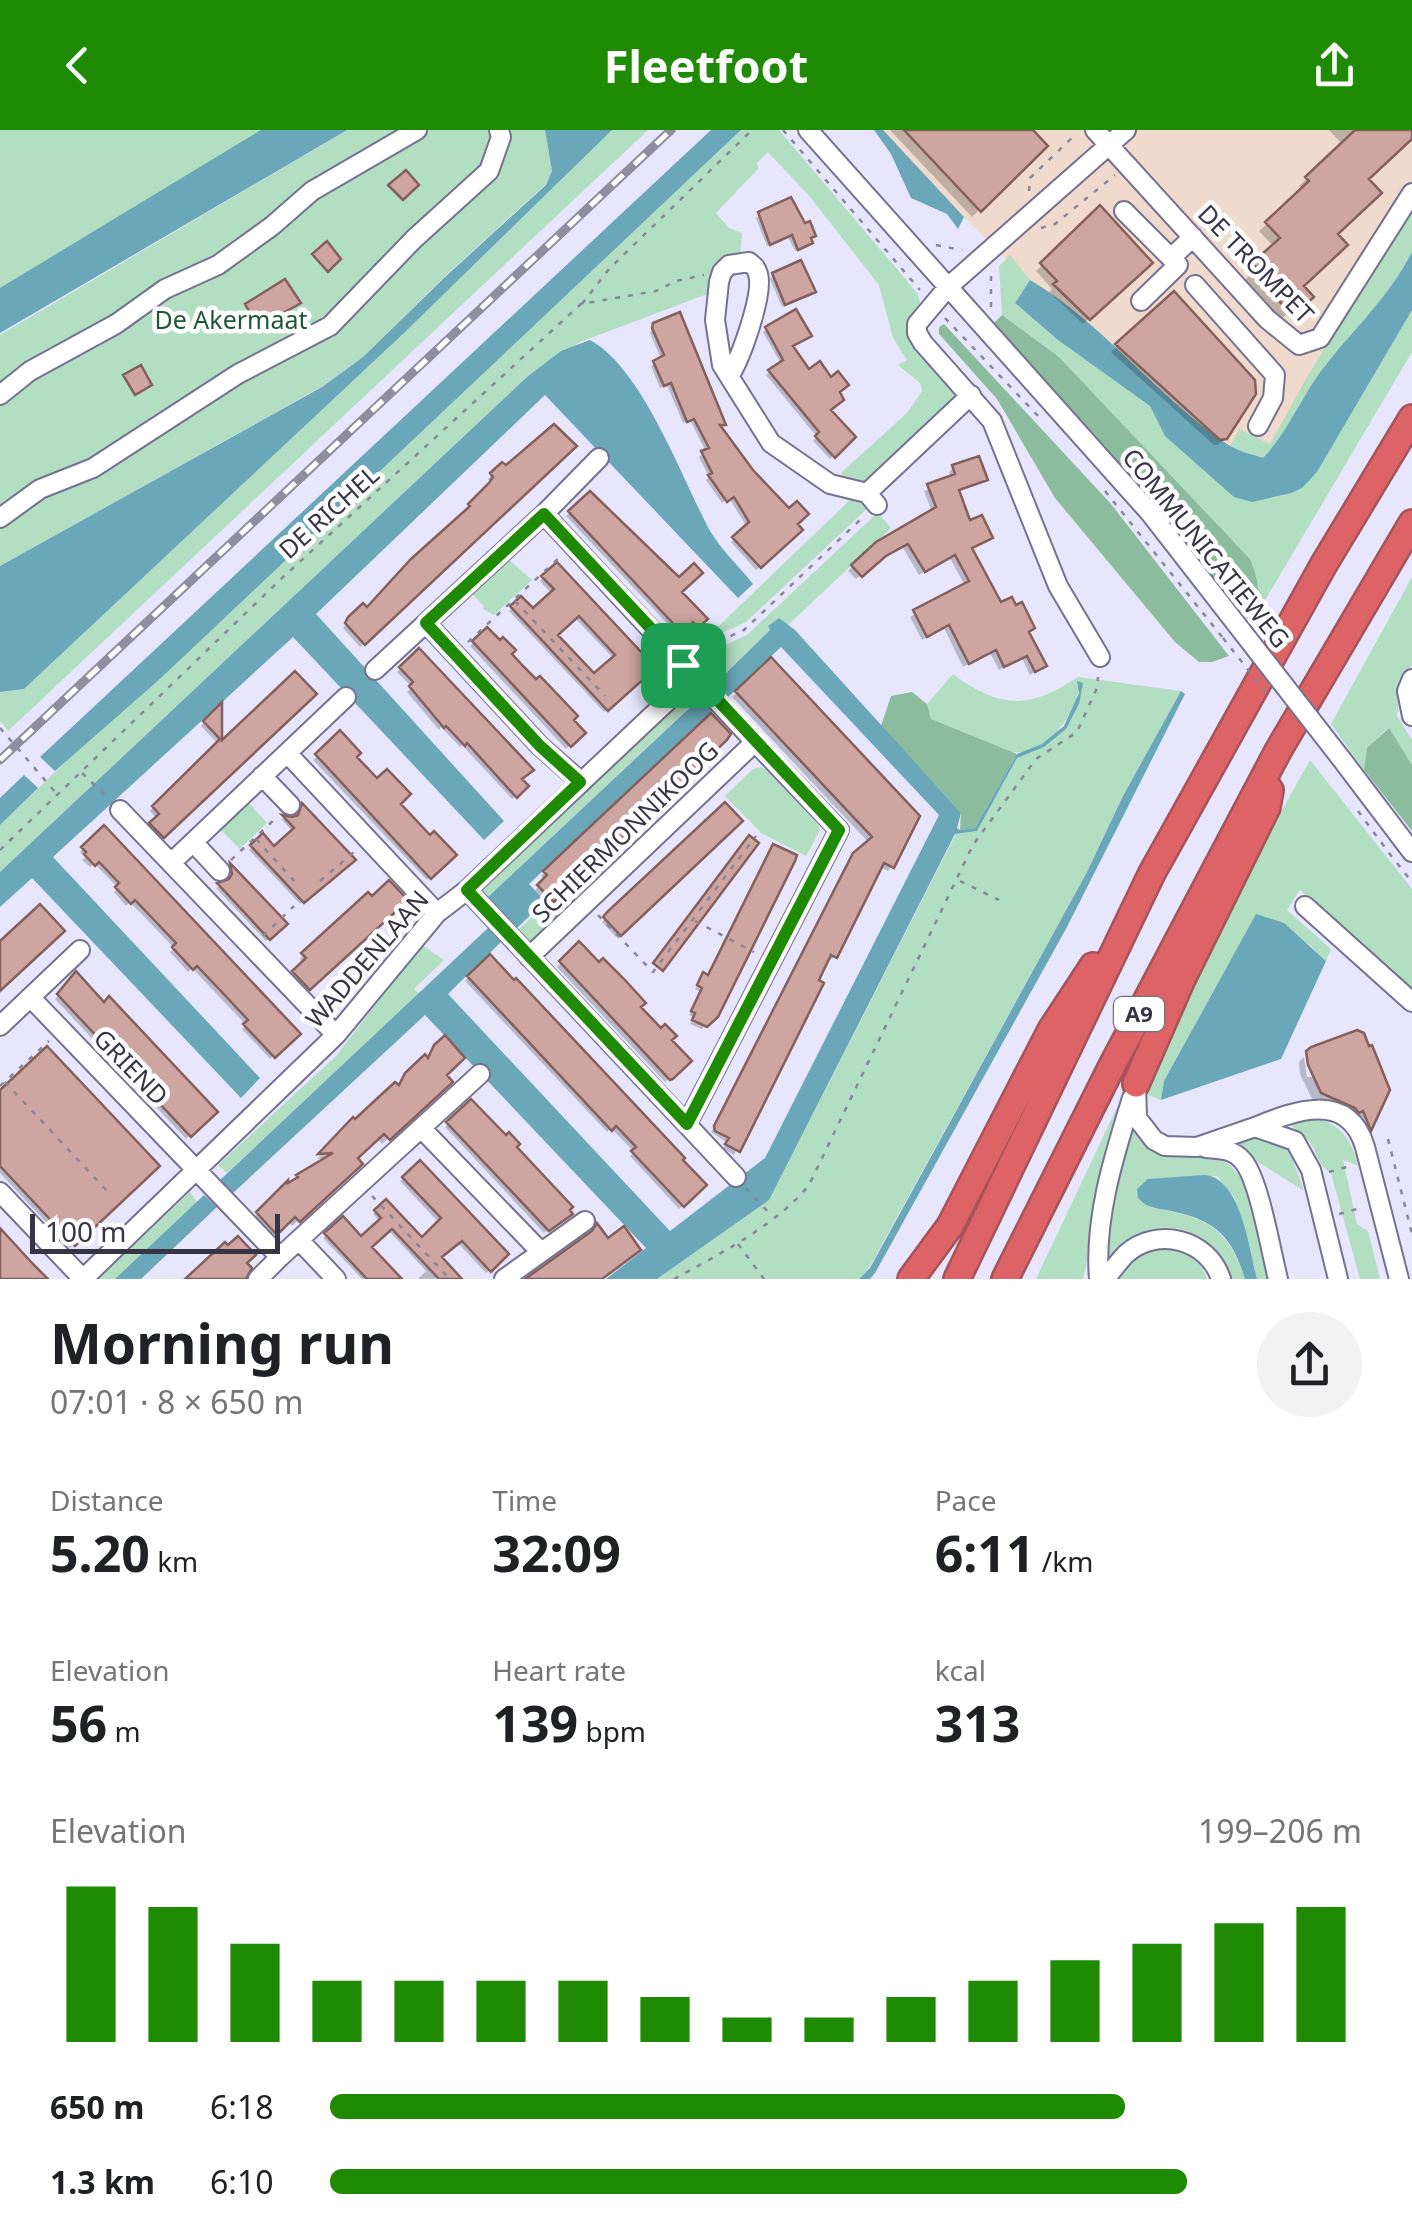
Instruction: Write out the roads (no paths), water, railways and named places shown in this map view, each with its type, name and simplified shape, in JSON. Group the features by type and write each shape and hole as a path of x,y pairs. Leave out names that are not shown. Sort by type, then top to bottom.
{"highway":[{"name":"A9","path":"957,1279 1152,873 1324,564 1412,418"},
{"name":"A9","path":"1006,1279 1122,1047 1278,751 1412,523"},
{"name":"A9","path":"1136,1084 1267,807 1278,751"},
{"name":"A9","path":"911,1279 950,1226 1051,1030 1152,873"}],"street":[{"path":"0,396 30,371 116,324 164,289 218,266 312,191 417,130"},
{"path":"0,518 40,489 93,468 238,374 330,326 414,238 489,171 501,137 499,130"},
{"name":"COMMUNICATIEWEG","path":"808,130 1150,512 1412,852"},
{"name":"DE TROMPET","path":"1095,130 1299,346 1320,338 1412,194"},
{"path":"1100,657 1058,586 992,421 917,333 921,317 937,310 948,287 1126,130"},
{"path":"1124,212 1178,265 1140,301"},
{"path":"1171,258 1194,237"},
{"path":"730,375 748,328 760,279 757,269 748,262 739,262 722,272 718,282 715,320 722,366 771,443 830,484 872,499 970,395"},
{"path":"1195,285 1275,375 1273,398 1258,426"},
{"path":"1261,356 1280,329"},
{"path":"375,670 600,458"},
{"name":"SCHIERMONNIKOOG","path":"544,514 839,830 687,1124"},
{"path":"426,623 540,746 580,782"},
{"name":"WADDENLAAN","path":"83,1279 336,1035 437,913 467,890 580,782 688,671"},
{"path":"1412,679 1407,691 1412,716"},
{"path":"171,863 346,697"},
{"name":"SCHIERMONNIKOOG","path":"529,957 755,742"},
{"path":"287,753 437,913"},
{"path":"262,776 290,805"},
{"path":"120,810 336,1035"},
{"path":"194,842 220,871"},
{"name":"SCHIERMONNIKOOG","path":"467,890 736,1176"},
{"path":"1305,906 1412,1002"},
{"path":"0,1026 80,950"},
{"name":"GRIEND","path":"31,998 280,1257"},
{"path":"259,1279 480,1074"},
{"path":"1136,1084 1137,1118 1154,1140 1178,1149 1228,1150 1244,1162 1252,1178 1278,1279"},
{"name":"A9","path":"1136,1084 1107,1189 1097,1262 1102,1279 1128,1252 1154,1238 1187,1242 1206,1255 1221,1279"},
{"path":"1198,1147 1298,1109 1339,1114 1358,1130 1399,1279"},
{"path":"1255,1127 1294,1141 1304,1152 1338,1279"},
{"path":"421,1128 540,1251"},
{"path":"0,1192 83,1279"},
{"path":"504,1279 585,1221"},
{"path":"300,1240 336,1279"}],"water":[{"path":"261,130 347,130 0,333 0,288"},
{"path":"545,130 612,130 404,333 24,689 0,692 0,566 322,387 363,357 546,185 552,171"},
{"path":"711,130 741,130 161,678 55,771 40,757"},
{"path":"874,130 883,130 964,217 958,229 947,214 911,198 891,154"},
{"path":"1412,252 1412,310 1317,472 1302,488 1252,502 1234,497 1165,436 1150,406 1058,340 1015,303 1030,280 1082,317 1201,425 1231,446 1263,458 1319,374 1384,296"},
{"path":"590,340 627,374 673,453 709,529 753,584 738,598 545,395 316,614 504,821 484,840 293,637 53,857 260,1078 241,1098 32,878 0,907 0,872 527,377 561,351"},
{"path":"779,618 795,630 961,813 957,828 960,830 975,828 1017,754 1042,744 1064,726 1079,693 1077,681 1083,683 1079,704 1066,729 1044,747 1017,758 977,831 955,834 769,1200 657,1279 606,1279 646,1248 425,1015 232,1194 220,1180 488,928 501,942 448,994 670,1231 765,1158 939,815 781,647 727,698 714,685"},
{"path":"1181,691 1185,694 1067,927 875,1273 870,1279 859,1279 870,1268 1087,872 1123,796"},
{"path":"700,698 712,712 529,884 545,901 515,930 488,897"},
{"path":"24,775 38,788 0,825 0,798"},
{"path":"1256,914 1284,923 1326,961 1281,1059 1161,1100 1164,1081"},
{"path":"1204,1175 1217,1179 1235,1201 1257,1279 1245,1279 1226,1239 1208,1224 1150,1207 1138,1198 1137,1189 1148,1179"},
{"path":"204,1195 217,1207 141,1279 115,1279"}],"railway":[{"path":"0,760 671,130"}],"park label":[{"name":"De Akermaat","path":"231,320"}]}
